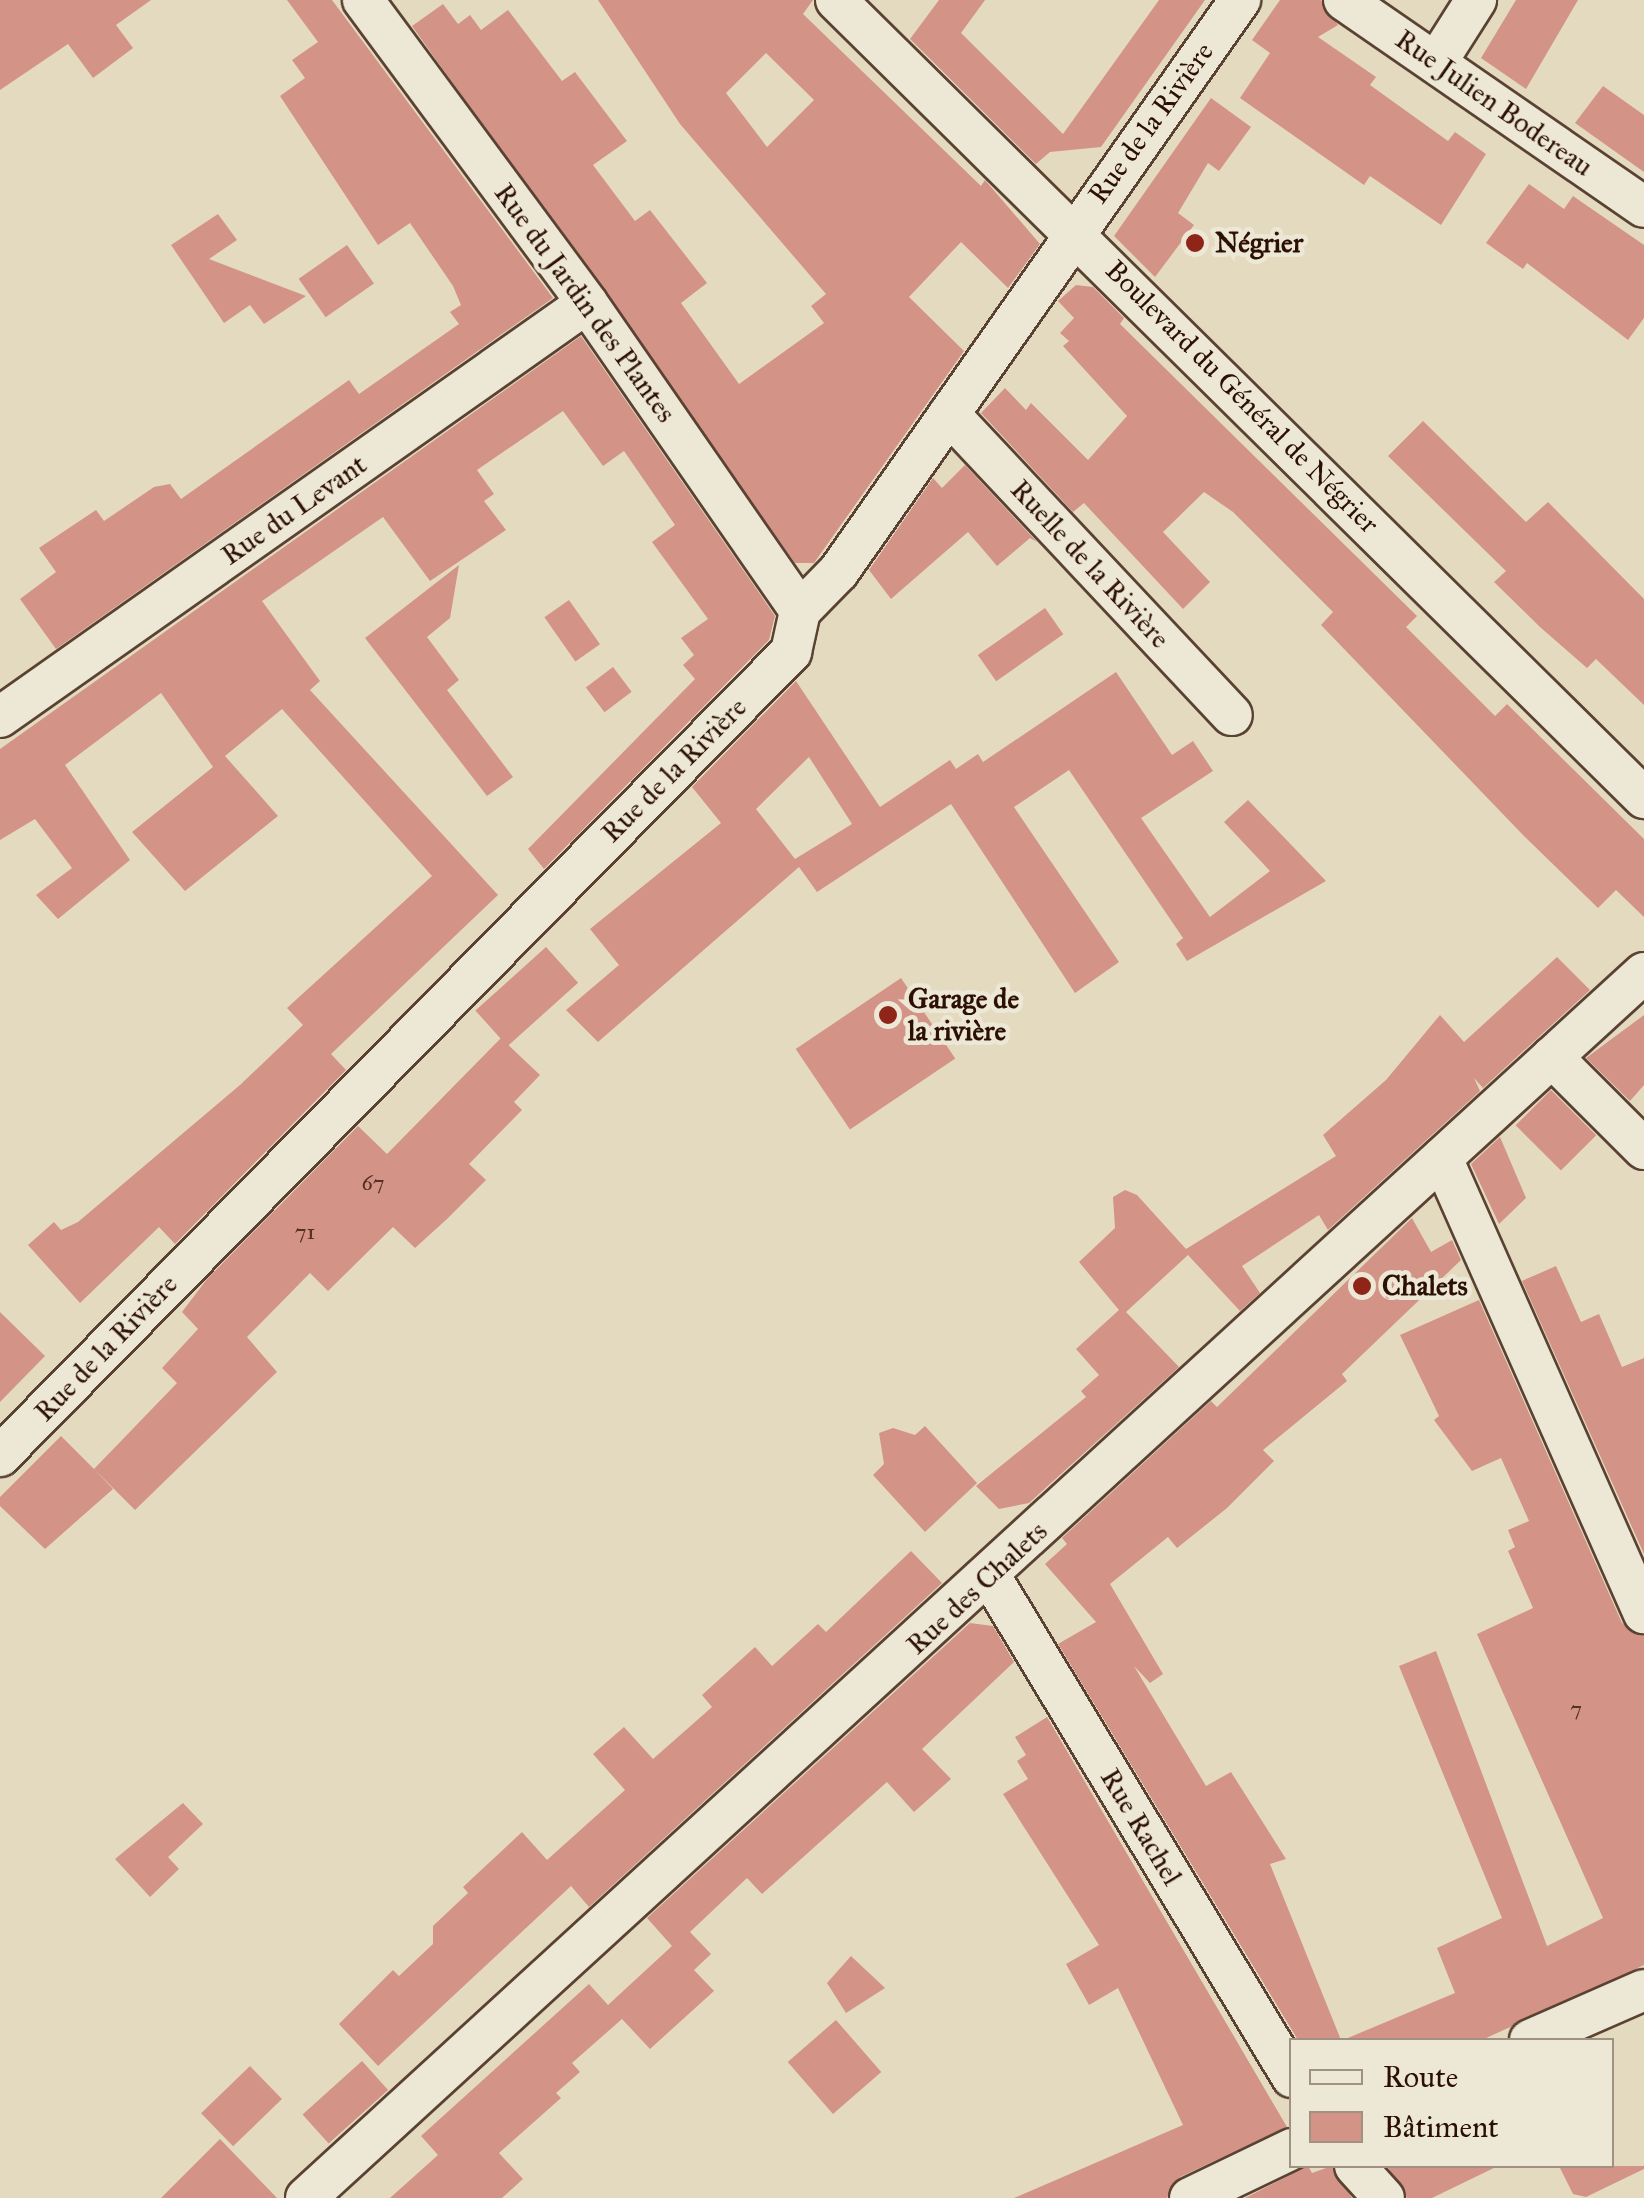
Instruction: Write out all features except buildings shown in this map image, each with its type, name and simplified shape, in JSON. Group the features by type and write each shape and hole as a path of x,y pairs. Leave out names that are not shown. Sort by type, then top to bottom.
{"street":[{"name":"Rue du Jardin des Plantes","path":"363,0 588,303 800,611"},
{"name":"Boulevard du Général de Négrier","path":"836,0 1075,230 1644,798"},
{"name":"Rue de la Rivière","path":"0,1456 791,652 800,611 839,570 1240,0"},
{"name":"Rue Julien Bodereau","path":"1344,0 1644,207"},
{"path":"1436,62 1476,0"},
{"name":"Rue du Levant","path":"0,717 588,303"},
{"name":"Ruelle de la Rivière","path":"949,414 1232,715"},
{"name":"Rue des Chalets","path":"306,2198 990,1576 1644,973"},
{"path":"1552,1057 1644,1150"},
{"path":"1442,1158 1644,1613"},
{"name":"Rue Rachel","path":"990,1576 1289,2072"},
{"path":"1535,2038 1644,1990"},
{"path":"1190,2198 1289,2149"},
{"path":"1356,2168 1384,2198"}],"place":[{"name":"Négrier","path":"1195,243"},
{"name":"Garage de la rivière","path":"888,1015"},
{"name":"Chalets","path":"1362,1286"}]}
